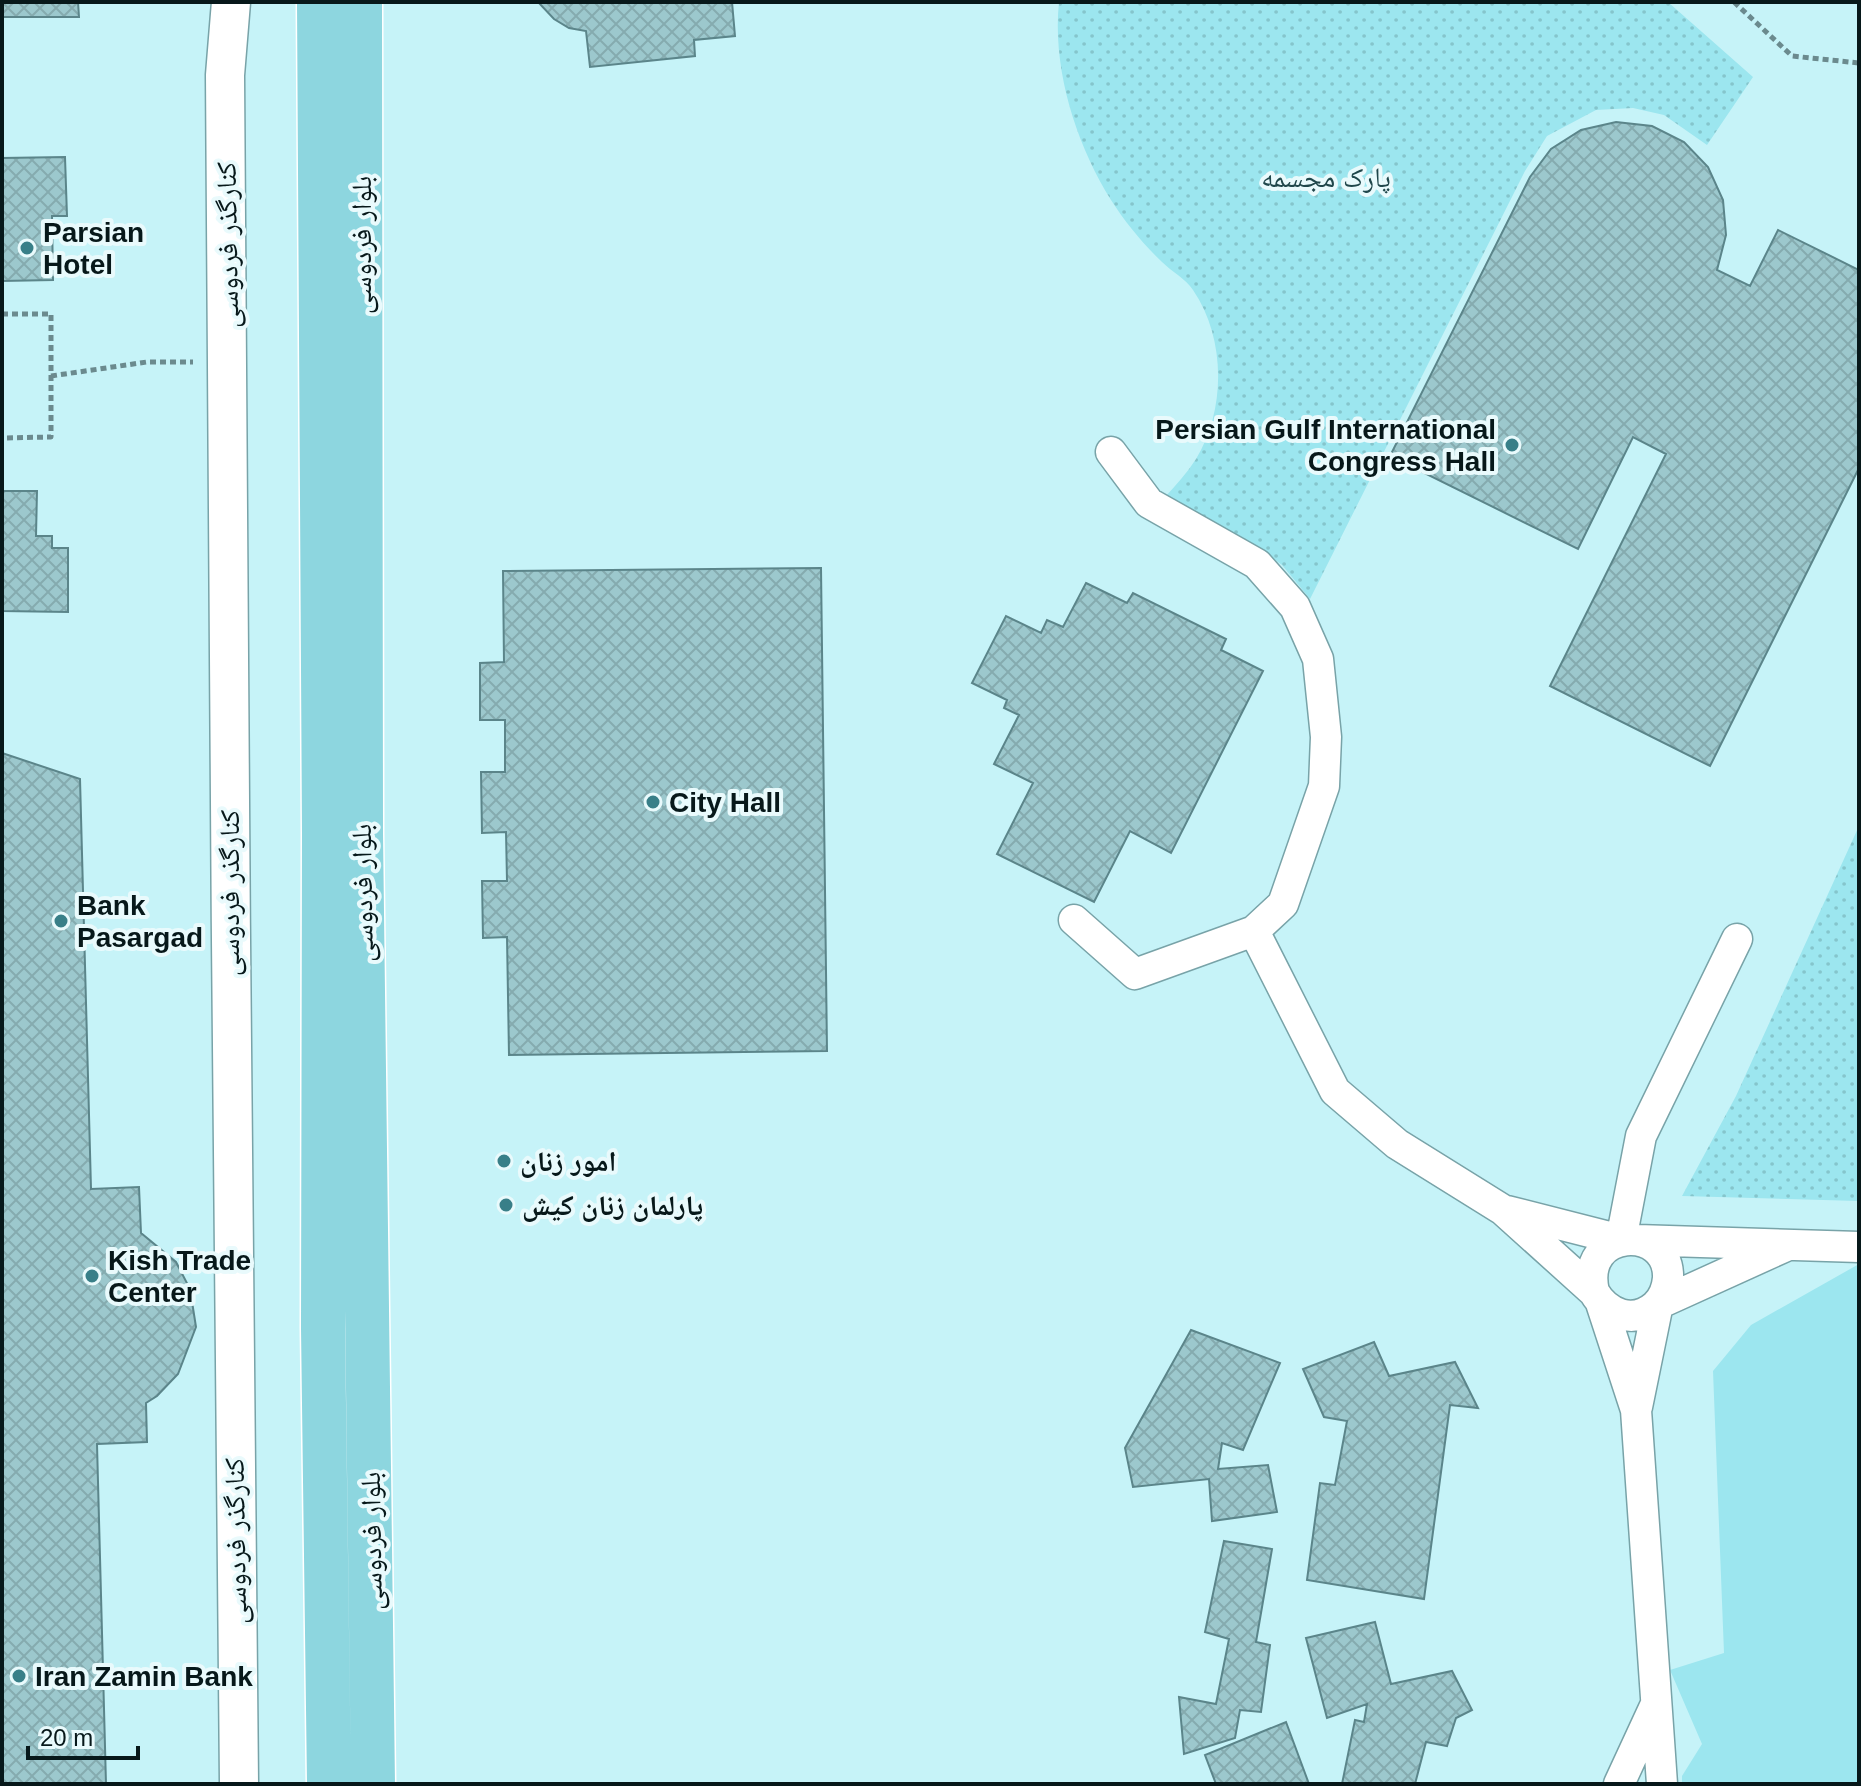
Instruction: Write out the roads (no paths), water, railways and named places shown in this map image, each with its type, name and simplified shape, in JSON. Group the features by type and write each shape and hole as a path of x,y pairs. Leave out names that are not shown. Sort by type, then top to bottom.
{"main road":[{"name":"بلوار فردوسی","path":"319,2 324,817 323,1328 329,1784"},
{"name":"بلوار فردوسی","path":"360,2 361,833 373,1784"}],"street":[{"name":"کنارگذر فردوسی","path":"231,2 225,75 228,760 239,1784"},
{"path":"1074,920 1135,974 1254,931 1283,904 1324,786 1326,737 1318,659 1295,607 1257,564 1149,503 1111,452"},
{"path":"1254,931 1335,1091 1397,1144 1503,1210 1611,1312 1624,1316 1637,1315 1786,1246"},
{"path":"1628,1240 1641,1136 1737,939"},
{"path":"1503,1210 1628,1240 1656,1249 1663,1259 1668,1282 1658,1304 1636,1410"},
{"path":"1662,1784 1636,1410 1591,1279 1592,1265 1608,1245 1628,1240 1859,1247"},
{"path":"1619,1784 1657,1703"}],"place":[{"name":"Parsian Hotel","path":"27,248"},
{"name":"Persian Gulf International Congress Hall","path":"1512,445"},
{"name":"City Hall","path":"653,802"},
{"name":"Bank Pasargad","path":"61,921"},
{"name":"امور زنان","path":"504,1161"},
{"name":"پارلمان زنان کیش","path":"506,1205"},
{"name":"Kish Trade Center","path":"92,1276"},
{"name":"Iran Zamin Bank","path":"19,1676"}],"park label":[{"name":"پارک مجسمه","path":"1326,177"}]}
